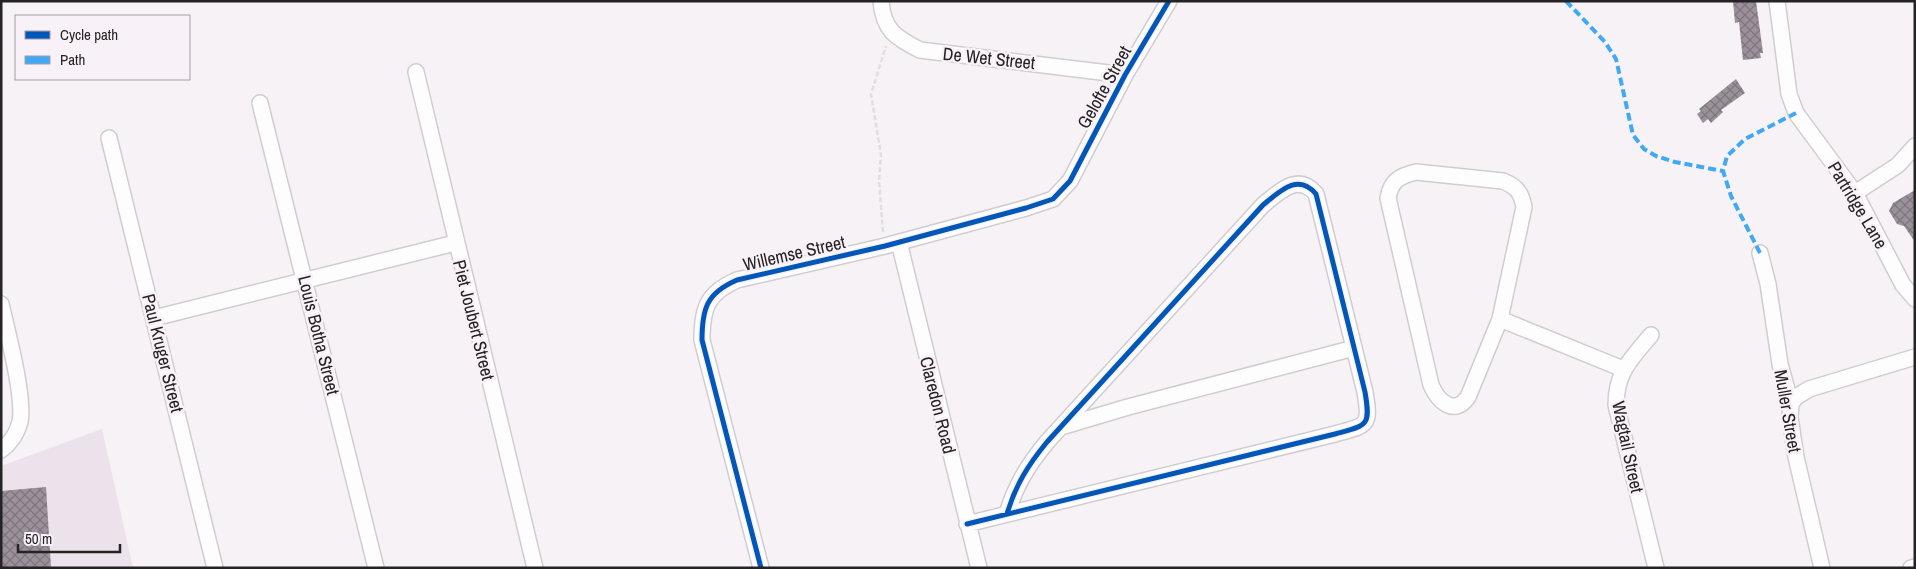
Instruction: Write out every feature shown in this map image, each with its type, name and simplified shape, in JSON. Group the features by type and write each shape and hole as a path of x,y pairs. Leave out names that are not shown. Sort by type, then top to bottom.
{"street":[{"path":"881,1 884,22 890,30"},
{"name":"Gelofte Street","path":"1080,160 1125,74 1169,1"},
{"name":"Partridge Lane","path":"1777,1 1789,94 1796,113 1855,193 1903,285 1915,299"},
{"name":"De Wet Street","path":"890,30 902,41 920,50 1125,74"},
{"name":"Piet Joubert Street","path":"416,72 455,243 535,568"},
{"name":"Louis Botha Street","path":"260,103 306,281 376,568"},
{"name":"Paul Kruger Street","path":"109,138 215,568"},
{"path":"1855,193 1898,165 1915,146"},
{"name":"Willemse Street","path":"760,568 702,340 702,323 706,306 716,292 737,280 892,244 1046,203 1060,194 1080,160"},
{"path":"1416,172 1503,182 1513,185 1522,193 1524,207 1500,319 1465,402 1452,407 1441,402 1431,385 1388,198 1393,183 1397,178 1416,172"},
{"path":"968,524 1359,427 1366,422 1368,415 1354,348 1316,194 1310,187 1295,184 1286,187 1263,205 1042,447 1023,474 1013,493 1007,514"},
{"path":"154,318 455,243"},
{"name":"Claredon Road","path":"892,244 979,568"},
{"name":"Muller Street","path":"1760,253 1768,284 1780,364 1791,404 1790,417 1796,457 1822,568"},
{"path":"1,304 18,393 20,419 14,437 1,450"},
{"path":"1500,319 1623,369"},
{"name":"Wagtail Street","path":"1651,335 1623,369 1616,391 1616,404 1656,568"},
{"path":"1062,426 1128,406 1354,348"},
{"path":"1791,404 1796,397 1809,389 1915,357"}],"path":[{"path":"890,30 871,94 881,155 879,181 892,244"}],"shaded area":[{"path":"102,429 133,568 1,568 1,466"}],"building":[{"path":"1733,1 1756,1 1763,53 1760,53 1761,58 1743,60 1739,22 1735,23"},
{"path":"1736,79 1745,93 1721,110 1723,112 1711,123 1708,119 1703,123 1697,114 1701,111 1699,109"},
{"path":"1915,190 1915,242 1904,226 1897,224 1889,211 1893,203"},
{"path":"46,487 51,568 1,568 1,491"}],"marked path":[{"path":"1566,1 1605,42 1616,59 1633,135 1644,149 1656,156 1675,162 1723,171"},
{"path":"1760,253 1731,196 1723,171 1727,156 1745,139 1796,113"}],"cycle path":[{"path":"761,568 702,340 705,310 713,296 719,290 737,280 885,246 1053,199 1070,181 1125,75 1169,1"},
{"path":"967,524 1335,434 1354,429 1364,423 1367,418 1365,392 1316,194 1309,188 1296,184 1282,190 1263,205 1047,442 1023,476 1007,514"}]}
